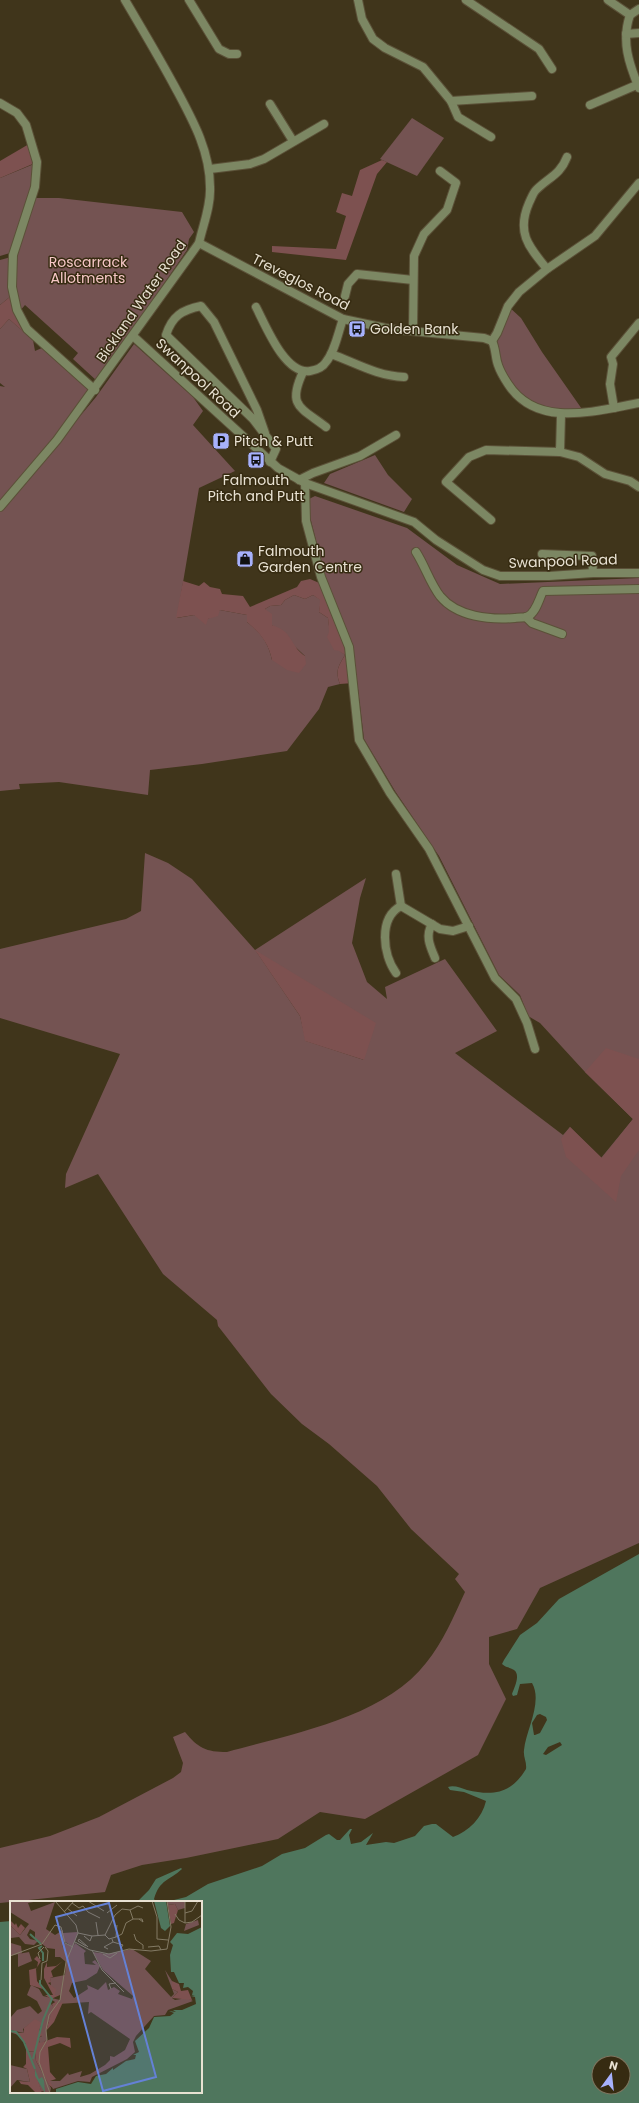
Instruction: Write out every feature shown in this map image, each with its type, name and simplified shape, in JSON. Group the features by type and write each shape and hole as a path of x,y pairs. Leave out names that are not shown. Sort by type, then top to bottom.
{"street":[{"name":"Bickland Water Road","path":"0,507 57,440 95,390 198,243 208,208 210,169 203,143 194,121 158,56 124,0"},
{"path":"189,0 219,49 229,54 237,54"},
{"path":"358,0 362,19 373,39 385,48 422,67 451,101 458,117 491,137"},
{"path":"466,0 539,49 552,69"},
{"path":"608,0 630,15"},
{"path":"590,105 638,85 627,55 626,34 630,15 639,9"},
{"path":"626,34 639,33"},
{"path":"451,101 532,96"},
{"path":"0,103 17,113 26,125 37,162 36,187 13,255 12,287 16,310 27,329 95,390"},
{"path":"270,104 293,141"},
{"path":"210,169 250,164 264,159 324,124"},
{"path":"547,269 529,246 523,232 526,209 535,191 561,170 567,157"},
{"path":"414,331 414,256 424,234 447,210 456,183 440,171"},
{"path":"639,183 595,236 547,269 519,292 508,306 498,333 492,341 502,374 518,396 527,403 561,415 639,403"},
{"name":"Treveglos Road","path":"198,243 343,319 367,326 484,338 492,341"},
{"path":"345,296 348,284 357,274 413,280"},
{"path":"265,433 257,410 214,322 201,306 187,309 170,323 166,335 253,419 265,433 276,449 270,462"},
{"path":"256,307 283,357 292,366 303,372 315,370 326,364 343,319"},
{"path":"614,408 610,384 613,364 611,357 639,323"},
{"name":"Swanpool Road","path":"133,336 270,462 302,481 414,522 436,540 483,570 500,576 639,573"},
{"path":"331,354 355,362 375,373 404,377"},
{"path":"303,372 295,388 294,398 300,408 326,427"},
{"path":"560,452 561,415"},
{"path":"396,435 360,456 313,473 302,481 305,519 321,577 349,647 359,740 390,794 429,849 495,978 516,999 527,1023 535,1050"},
{"path":"491,520 446,482 469,457 486,450 560,452 579,457 605,474 630,481 639,487"},
{"path":"416,552 441,596 451,605 467,613 482,617 501,619 526,617 534,611 543,591 639,589"},
{"path":"542,554 592,556 593,573"},
{"path":"526,617 532,623 562,634"},
{"path":"396,874 401,906"},
{"path":"401,906 440,929 453,931 469,926"},
{"path":"396,973 388,962 385,947 386,926 393,910 401,906"},
{"path":"432,924 427,932 429,944 435,958"}],"green space":[{"path":"412,118 444,138 417,176 380,159"},
{"path":"34,164 32,187 10,253 0,256 0,178"},
{"name":"Roscarrack Allotments","path":"34,198 59,198 182,212 194,232 189,239 187,250 97,381 73,359 78,353 25,305 19,312 15,288 16,255"},
{"path":"11,257 11,296 0,305 0,260"},
{"path":"508,306 521,318 542,352 584,412 545,411 508,385 494,346"},
{"path":"9,319 33,340 35,351 44,347 92,389 55,439 0,505 0,386 5,387 0,383 0,329"},
{"path":"134,344 193,397 203,411 193,425 235,471 199,488 177,618 194,615 208,619 220,610 247,615 247,622 263,638 272,660 305,656 272,625 265,609 270,606 281,605 285,600 294,595 305,599 313,595 321,600 319,612 328,618 332,638 337,647 345,655 338,669 340,684 328,687 319,709 287,751 202,764 150,770 148,795 59,782 19,784 20,789 0,791 0,512 96,397"},
{"path":"375,455 388,475 412,499 404,512 324,483 330,474"},
{"path":"315,496 407,528 457,565 500,584 639,578 639,1543 540,1588 517,1629 489,1637 489,1664 506,1699 478,1755 365,1819 320,1812 278,1839 186,1858 142,1865 111,1875 105,1892 0,1903 0,1848 50,1836 99,1817 173,1778 181,1772 183,1763 173,1737 185,1732 194,1742 203,1748 213,1751 227,1752 334,1721 361,1711 386,1698 408,1682 432,1655 448,1629 465,1592 455,1579 459,1574 411,1529 377,1486 329,1444 302,1424 271,1394 218,1326 217,1320 163,1274 98,1174 65,1188 66,1174 120,1054 0,1018 0,949 126,919 141,911 145,853 168,863 192,879 255,950 366,878 360,898 352,943 367,982 387,999 385,987 445,959 497,1031 455,1053 563,1135 570,1127 601,1158 633,1119 585,1072 540,1023 528,1016 520,995 499,975 439,856 395,791 364,739 353,647 325,576 310,517 309,499","holes":["256,951 364,1060 306,1041 300,1016"]}],"shaded area":[{"path":"29,144 35,163 0,178 0,161"},
{"path":"382,160 387,162 377,174 346,260 272,252 272,246 336,249 346,216 336,212 342,193 352,196 360,170"},
{"path":"11,296 14,311 27,335 9,319 0,329 0,305"},
{"path":"310,579 324,585 349,647 353,683 340,684 338,669 345,655 334,650 327,637 329,632 328,618 319,612 320,600 313,595 305,599 294,595 285,600 281,605 270,606 265,609 272,614 272,625 284,631 296,648 305,656 306,664 299,673 287,670 272,660 263,638 247,622 247,615 220,610 218,616 208,619 206,625 194,615 176,618 183,581 199,586 204,582 210,587 220,589 222,594 243,596 250,607 297,587 301,581"},
{"path":"255,950 376,1023 364,1060 305,1041 300,1016"},
{"path":"606,1048 639,1059 639,1150 621,1176 616,1202 566,1157 561,1139 570,1127 602,1158 633,1119 585,1072"},
{"path":"639,1554 639,2103 0,2103 0,1922 10,1921 10,2093 202,2093 202,1901 170,1901 186,1897 208,1884 262,1866 282,1854 305,1848 326,1835 329,1834 337,1840 340,1840 350,1829 352,1829 349,1835 351,1844 361,1842 373,1833 366,1845 386,1842 394,1843 415,1836 424,1826 432,1824 436,1824 453,1837 464,1831 478,1818 486,1801 464,1792 450,1790 448,1787 450,1786 476,1792 493,1793 508,1788 514,1784 526,1769 524,1750 535,1707 535,1691 532,1683 520,1684 517,1695 513,1696 512,1694 517,1678 516,1672 502,1664 520,1635 537,1623 559,1599","holes":["540,1714 546,1717 547,1720 540,1733 534,1735 532,1723 537,1715","560,1742 562,1745 546,1755 543,1754 548,1747"]},
{"path":"181,1868 182,1869 162,1884 156,1892 154,1899 155,1901 138,1901 149,1890 156,1879"}],"place":[{"name":"Golden Bank","path":"357,329"},
{"name":"Pitch & Putt","path":"221,441"},
{"name":"Falmouth Pitch and Putt","path":"256,460"},
{"name":"Falmouth Garden Centre","path":"245,559"}]}
